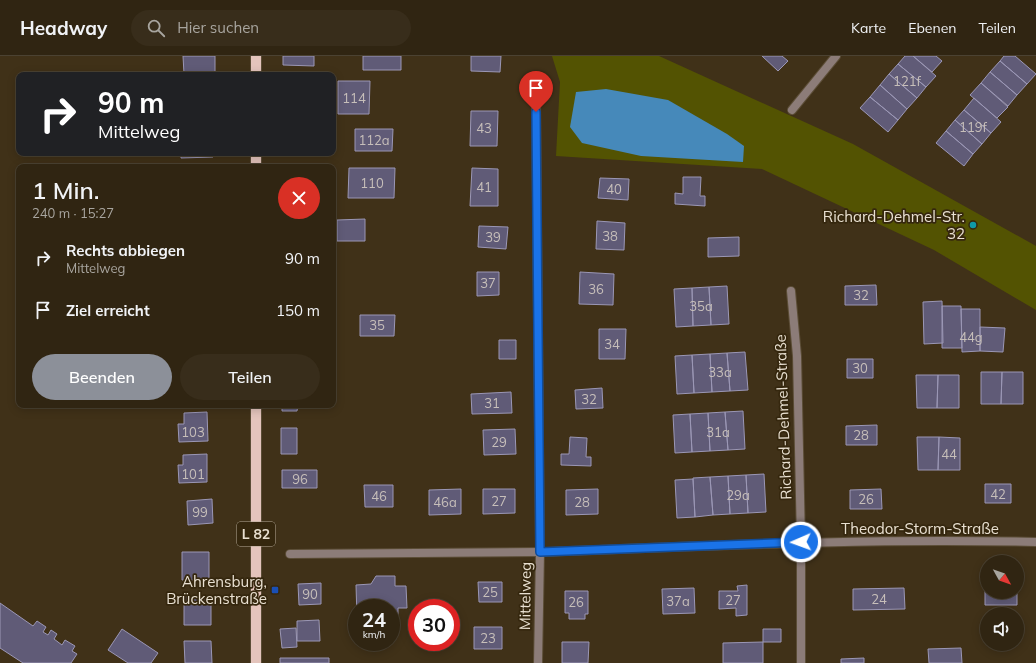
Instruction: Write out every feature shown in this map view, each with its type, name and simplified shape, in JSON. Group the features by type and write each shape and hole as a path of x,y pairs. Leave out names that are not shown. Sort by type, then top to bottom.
{"main road":[{"path":"256,56 256,72"},
{"name":"L 82","path":"256,408 256,663"}],"street":[{"path":"792,110 836,56"},
{"name":"Mittelweg","path":"536,98 540,552 538,663"},
{"name":"Richard-Dehmel-Straße","path":"791,291 797,356 801,542 801,663"},
{"name":"Theodor-Storm-Straße","path":"290,554 540,552 801,542 1036,542"}],"shaded area":[{"path":"552,56 659,56 853,144 1036,246 1036,310 934,250 762,169 556,156 560,82"}],"water":[{"path":"606,89 668,100 727,134 744,146 743,162 641,156 582,143 570,127 576,92"}],"building":[{"path":"183,56 215,56 215,72 184,72"},
{"path":"283,56 314,56 314,66 283,65"},
{"path":"363,56 401,56 401,70 363,70"},
{"path":"471,56 501,56 500,72 471,71"},
{"path":"762,56 782,56 788,61 778,71"},
{"path":"905,56 913,56 936,76 926,87 898,64"},
{"path":"913,56 936,56 942,61 932,72"},
{"path":"1004,56 1015,56 1036,74 1027,84 1000,61"},
{"path":"1000,61 1027,84 1017,95 990,72"},
{"path":"898,64 926,87 917,98 889,74"},
{"path":"990,72 1017,95 1008,106 981,83"},
{"path":"889,74 917,98 907,109 880,85"},
{"path":"338,81 370,81 369,114 338,114"},
{"path":"981,83 1008,107 997,118 970,95"},
{"path":"880,85 907,109 898,120 870,97"},
{"path":"870,97 898,120 888,132 860,108"},
{"path":"974,98 1001,122 991,133 964,110"},
{"path":"964,110 991,133 982,144 955,120"},
{"path":"471,111 498,111 497,146 470,146"},
{"path":"955,120 982,144 973,154 946,131"},
{"path":"355,129 393,129 392,151 355,151"},
{"path":"946,131 973,154 964,166 936,143"},
{"path":"181,156 213,156 213,157 181,158"},
{"path":"349,168 395,168 394,198 348,198"},
{"path":"472,168 498,169 498,206 470,206"},
{"path":"683,177 701,177 700,196 705,196 705,206 675,204 675,193 683,194"},
{"path":"600,178 629,179 628,200 598,198"},
{"path":"365,219 365,241 337,241 337,220"},
{"path":"597,221 625,223 624,250 596,249"},
{"path":"479,226 508,227 506,249 478,247"},
{"path":"739,237 739,256 708,257 708,238"},
{"path":"477,272 499,272 499,295 477,296"},
{"path":"580,272 614,274 613,305 579,304"},
{"path":"876,285 877,305 845,305 845,286"},
{"path":"727,286 729,324 711,325 709,287"},
{"path":"709,287 711,325 693,326 692,288"},
{"path":"692,288 693,326 676,327 674,289"},
{"path":"942,301 943,343 924,344 923,302"},
{"path":"942,306 961,306 962,348 942,348"},
{"path":"961,309 980,309 980,351 962,352"},
{"path":"360,315 395,315 394,336 360,336"},
{"path":"980,327 1005,328 1003,352 980,351"},
{"path":"599,329 626,329 625,359 599,359"},
{"path":"499,340 516,340 516,359 499,359"},
{"path":"745,352 748,390 730,391 727,353"},
{"path":"727,353 730,391 712,392 710,354"},
{"path":"710,354 712,392 694,393 692,355"},
{"path":"692,355 694,393 677,394 675,356"},
{"path":"847,359 873,359 873,378 847,378"},
{"path":"981,372 1002,372 1001,404 981,404"},
{"path":"1002,372 1023,372 1023,404 1001,404"},
{"path":"916,375 938,375 937,408 917,408"},
{"path":"938,375 959,375 959,408 937,408"},
{"path":"602,388 603,408 576,409 575,390"},
{"path":"511,392 512,413 472,414 471,394"},
{"path":"282,408 298,408 297,411 282,411"},
{"path":"743,411 745,449 728,450 725,412"},
{"path":"207,412 208,441 179,442 178,424 184,424 184,413"},
{"path":"725,412 728,450 710,451 708,413"},
{"path":"708,413 710,451 692,452 690,414"},
{"path":"690,414 692,452 675,453 673,415"},
{"path":"877,425 877,445 846,445 846,426"},
{"path":"281,428 297,428 297,454 281,454"},
{"path":"515,429 516,454 484,455 483,430"},
{"path":"570,437 587,438 586,457 591,457 591,466 561,465 561,454 569,454"},
{"path":"917,437 939,437 938,470 918,470"},
{"path":"939,437 960,438 960,470 938,470"},
{"path":"207,454 207,482 179,483 178,465 183,465 183,455"},
{"path":"282,470 317,470 317,488 282,488"},
{"path":"764,474 766,512 748,513 746,475"},
{"path":"746,475 748,513 730,514 728,476"},
{"path":"728,476 730,514 713,515 710,477"},
{"path":"710,477 713,515 695,517 693,478"},
{"path":"693,479 695,517 677,518 675,480"},
{"path":"985,484 1011,484 1011,503 985,503"},
{"path":"364,485 393,485 393,507 365,507"},
{"path":"461,489 461,514 429,515 429,490"},
{"path":"483,489 515,489 515,513 483,514"},
{"path":"598,489 598,514 566,515 566,490"},
{"path":"881,489 882,509 850,509 850,490"},
{"path":"212,499 213,523 188,525 187,501"},
{"path":"182,552 209,552 209,580 182,580"},
{"path":"376,576 395,576 395,586 406,586 407,608 400,608 400,599 356,599 356,585 371,584"},
{"path":"478,582 502,582 502,602 479,602"},
{"path":"321,583 321,604 299,605 298,584"},
{"path":"747,585 747,615 736,616 736,608 719,609 719,591 738,591 737,586"},
{"path":"694,588 695,613 663,614 662,589"},
{"path":"904,588 905,609 853,610 853,589"},
{"path":"565,591 588,591 588,614 585,614 585,619 569,619 569,613 565,613"},
{"path":"211,596 211,625 184,625 184,597"},
{"path":"985,599 1017,599 1017,605 985,605"},
{"path":"0,603 33,626 37,621 46,627 43,632 48,635 51,630 57,634 54,639 62,645 65,640 75,646 72,651 77,654 71,663 23,663 0,648"},
{"path":"319,620 320,641 297,641 297,621"},
{"path":"474,627 502,627 502,649 474,649"},
{"path":"296,628 297,647 282,648 280,629"},
{"path":"122,629 158,653 151,663 128,663 108,650"},
{"path":"763,629 781,629 781,642 763,642"},
{"path":"184,641 211,641 212,663 185,663"},
{"path":"562,642 589,642 588,663 562,663"},
{"path":"763,642 763,663 723,663 723,643"},
{"path":"961,648 962,663 929,663 928,649"},
{"path":"280,658 329,658 329,663 280,663"},
{"path":"864,658 864,663 841,663 841,659"}],"place":[{"name":"Richard-Dehmel-Str. 32","path":"973,225"},
{"name":"Ahrensburg, Brückenstraße","path":"275,590"}],"route":[{"path":"536,112 540,552 801,542"}]}
